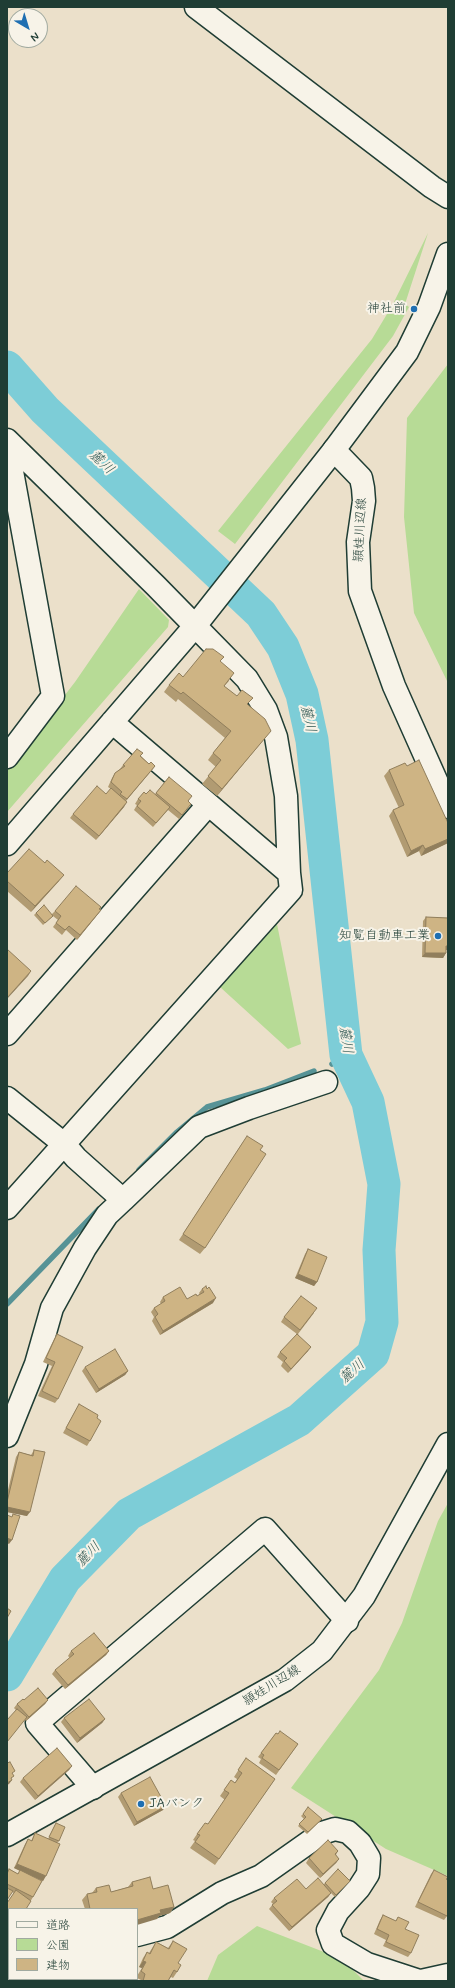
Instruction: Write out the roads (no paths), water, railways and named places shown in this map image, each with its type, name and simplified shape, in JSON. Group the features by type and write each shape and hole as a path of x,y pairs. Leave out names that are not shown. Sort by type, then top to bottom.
{"street":[{"path":"196,7 432,187 448,197"},
{"path":"7,844 199,622 334,450 407,352 429,307 448,254"},
{"path":"7,440 156,586 199,622 246,679 266,710 276,737 286,796 291,890 7,1208"},
{"path":"7,444 53,696 7,757"},
{"name":"頴娃川辺線","path":"334,450 360,478 363,488 364,501 358,542 360,590 394,686 448,807"},
{"path":"112,722 289,873"},
{"path":"7,1034 208,804"},
{"path":"7,1436 36,1364 52,1308 85,1248 107,1215 199,1127 249,1108 326,1082"},
{"path":"9,1105 64,1144 76,1158 123,1200"},
{"name":"頴娃川辺線","path":"7,1835 285,1680 322,1651 347,1621 364,1596 448,1444"},
{"path":"93,1788 36,1723 265,1529 347,1621"},
{"path":"138,1935 166,1926 222,1893 261,1876 322,1833 336,1829 348,1832 360,1843 369,1858 368,1874 359,1888 338,1911 328,1930 333,1944 367,1964 420,1981 448,1975"}],"waterway":[{"name":"麓川","path":"7,367 45,410 261,614 283,647 302,694 312,740 346,1055 368,1102 384,1184 379,1250 382,1322 373,1354 299,1420 129,1514 65,1579 7,1675"},
{"path":"332,1064 346,1055"},
{"path":"139,1170 177,1132 207,1107 265,1090 314,1071"},
{"path":"7,1304 99,1209"}],"place":[{"name":"神社前","path":"414,309"},
{"name":"知覧自動車工業","path":"438,936"},
{"name":"JAバンク","path":"141,1804"}]}
